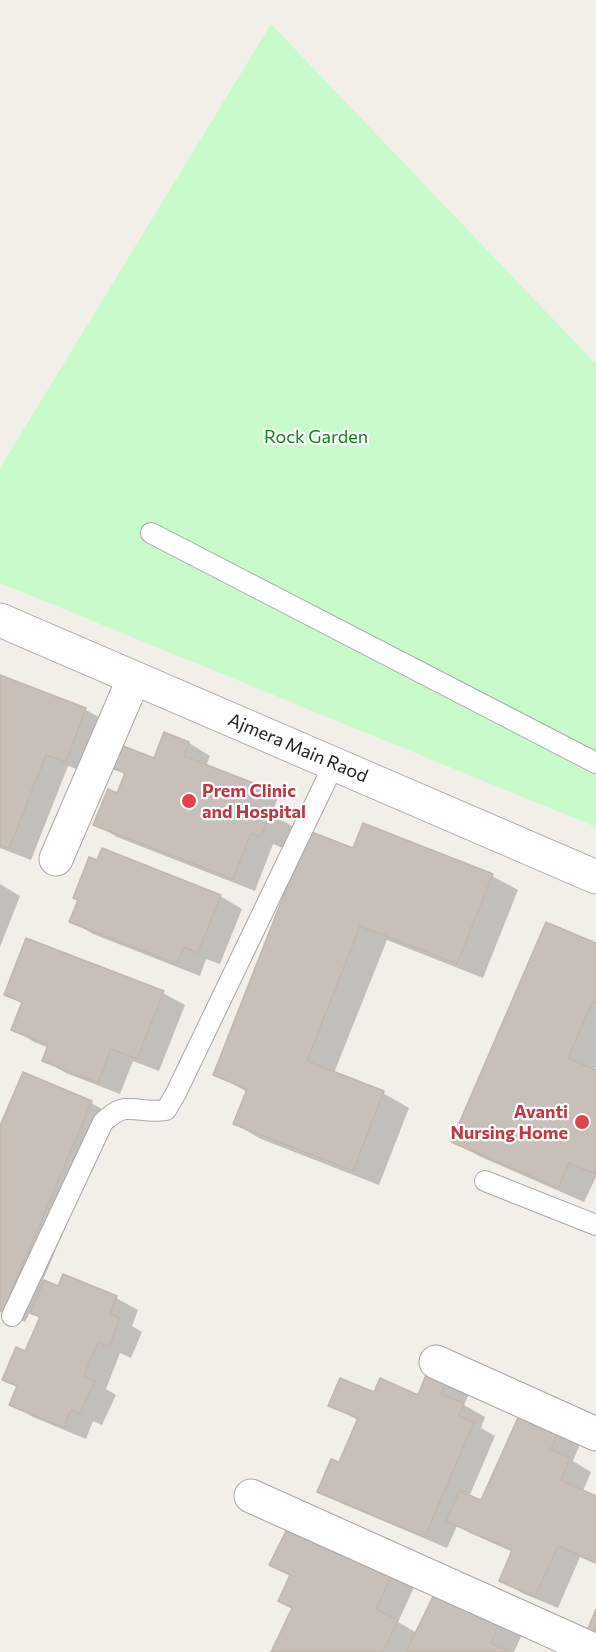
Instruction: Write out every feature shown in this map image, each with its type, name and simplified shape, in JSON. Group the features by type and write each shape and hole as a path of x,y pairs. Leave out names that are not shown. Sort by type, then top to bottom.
{"street":[{"name":"Ajmera Main Raod","path":"0,620 596,877"},
{"path":"56,859 134,678"},
{"path":"436,1362 596,1434"},
{"path":"251,1496 596,1651"}],"lane":[{"path":"151,533 596,763"},
{"path":"12,1316 103,1122 124,1109 154,1112 166,1110 176,1094 334,764"},
{"path":"485,1181 596,1225"}],"green space":[{"name":"Rock Garden","path":"271,24 596,364 596,827 0,583 0,468"}],"building":[{"path":"0,675 86,708 66,762 46,755 9,849 0,845"},
{"path":"164,732 189,742 184,756 256,784 248,803 271,812 261,837 251,833 233,879 93,825 108,789 117,793 125,773 109,767 118,744 154,758"},
{"path":"363,823 493,874 457,964 360,926 307,1061 384,1091 353,1171 233,1124 247,1089 213,1075 309,831 353,848"},
{"path":"102,848 221,895 198,953 184,947 177,964 69,922 78,900 73,898 89,857 97,860"},
{"path":"546,922 596,943 596,1003 592,1002 568,1058 596,1070 596,1174 569,1163 558,1188 451,1142"},
{"path":"26,938 164,991 137,1059 111,1049 98,1083 42,1061 48,1045 11,1030 22,1002 4,995"},
{"path":"23,1072 92,1101 3,1311 0,1310 0,1126"},
{"path":"63,1274 117,1296 110,1314 120,1318 109,1347 98,1342 84,1376 95,1381 80,1414 71,1410 64,1428 9,1405 17,1386 2,1380 16,1347 25,1351 40,1317 30,1313 44,1280 58,1286"},
{"path":"430,1365 450,1373 441,1394 464,1403 459,1416 474,1422 425,1537 317,1492 331,1459 339,1462 358,1418 328,1406 340,1378 374,1392 380,1378 418,1395"},
{"path":"521,1411 560,1428 551,1449 570,1458 561,1480 596,1496 596,1558 594,1562 558,1546 535,1597 499,1581 512,1550 446,1521 459,1491 481,1500"},
{"path":"287,1529 340,1555 346,1544 396,1567 376,1609 398,1620 383,1652 271,1652 292,1608 278,1601 290,1575 269,1565"},
{"path":"438,1586 503,1617 491,1643 509,1652 406,1652"},
{"path":"596,1609 596,1635 587,1631"}],"place":[{"name":"Prem Clinic and Hospital","path":"189,801"},
{"name":"Avanti Nursing Home","path":"582,1122"}]}
